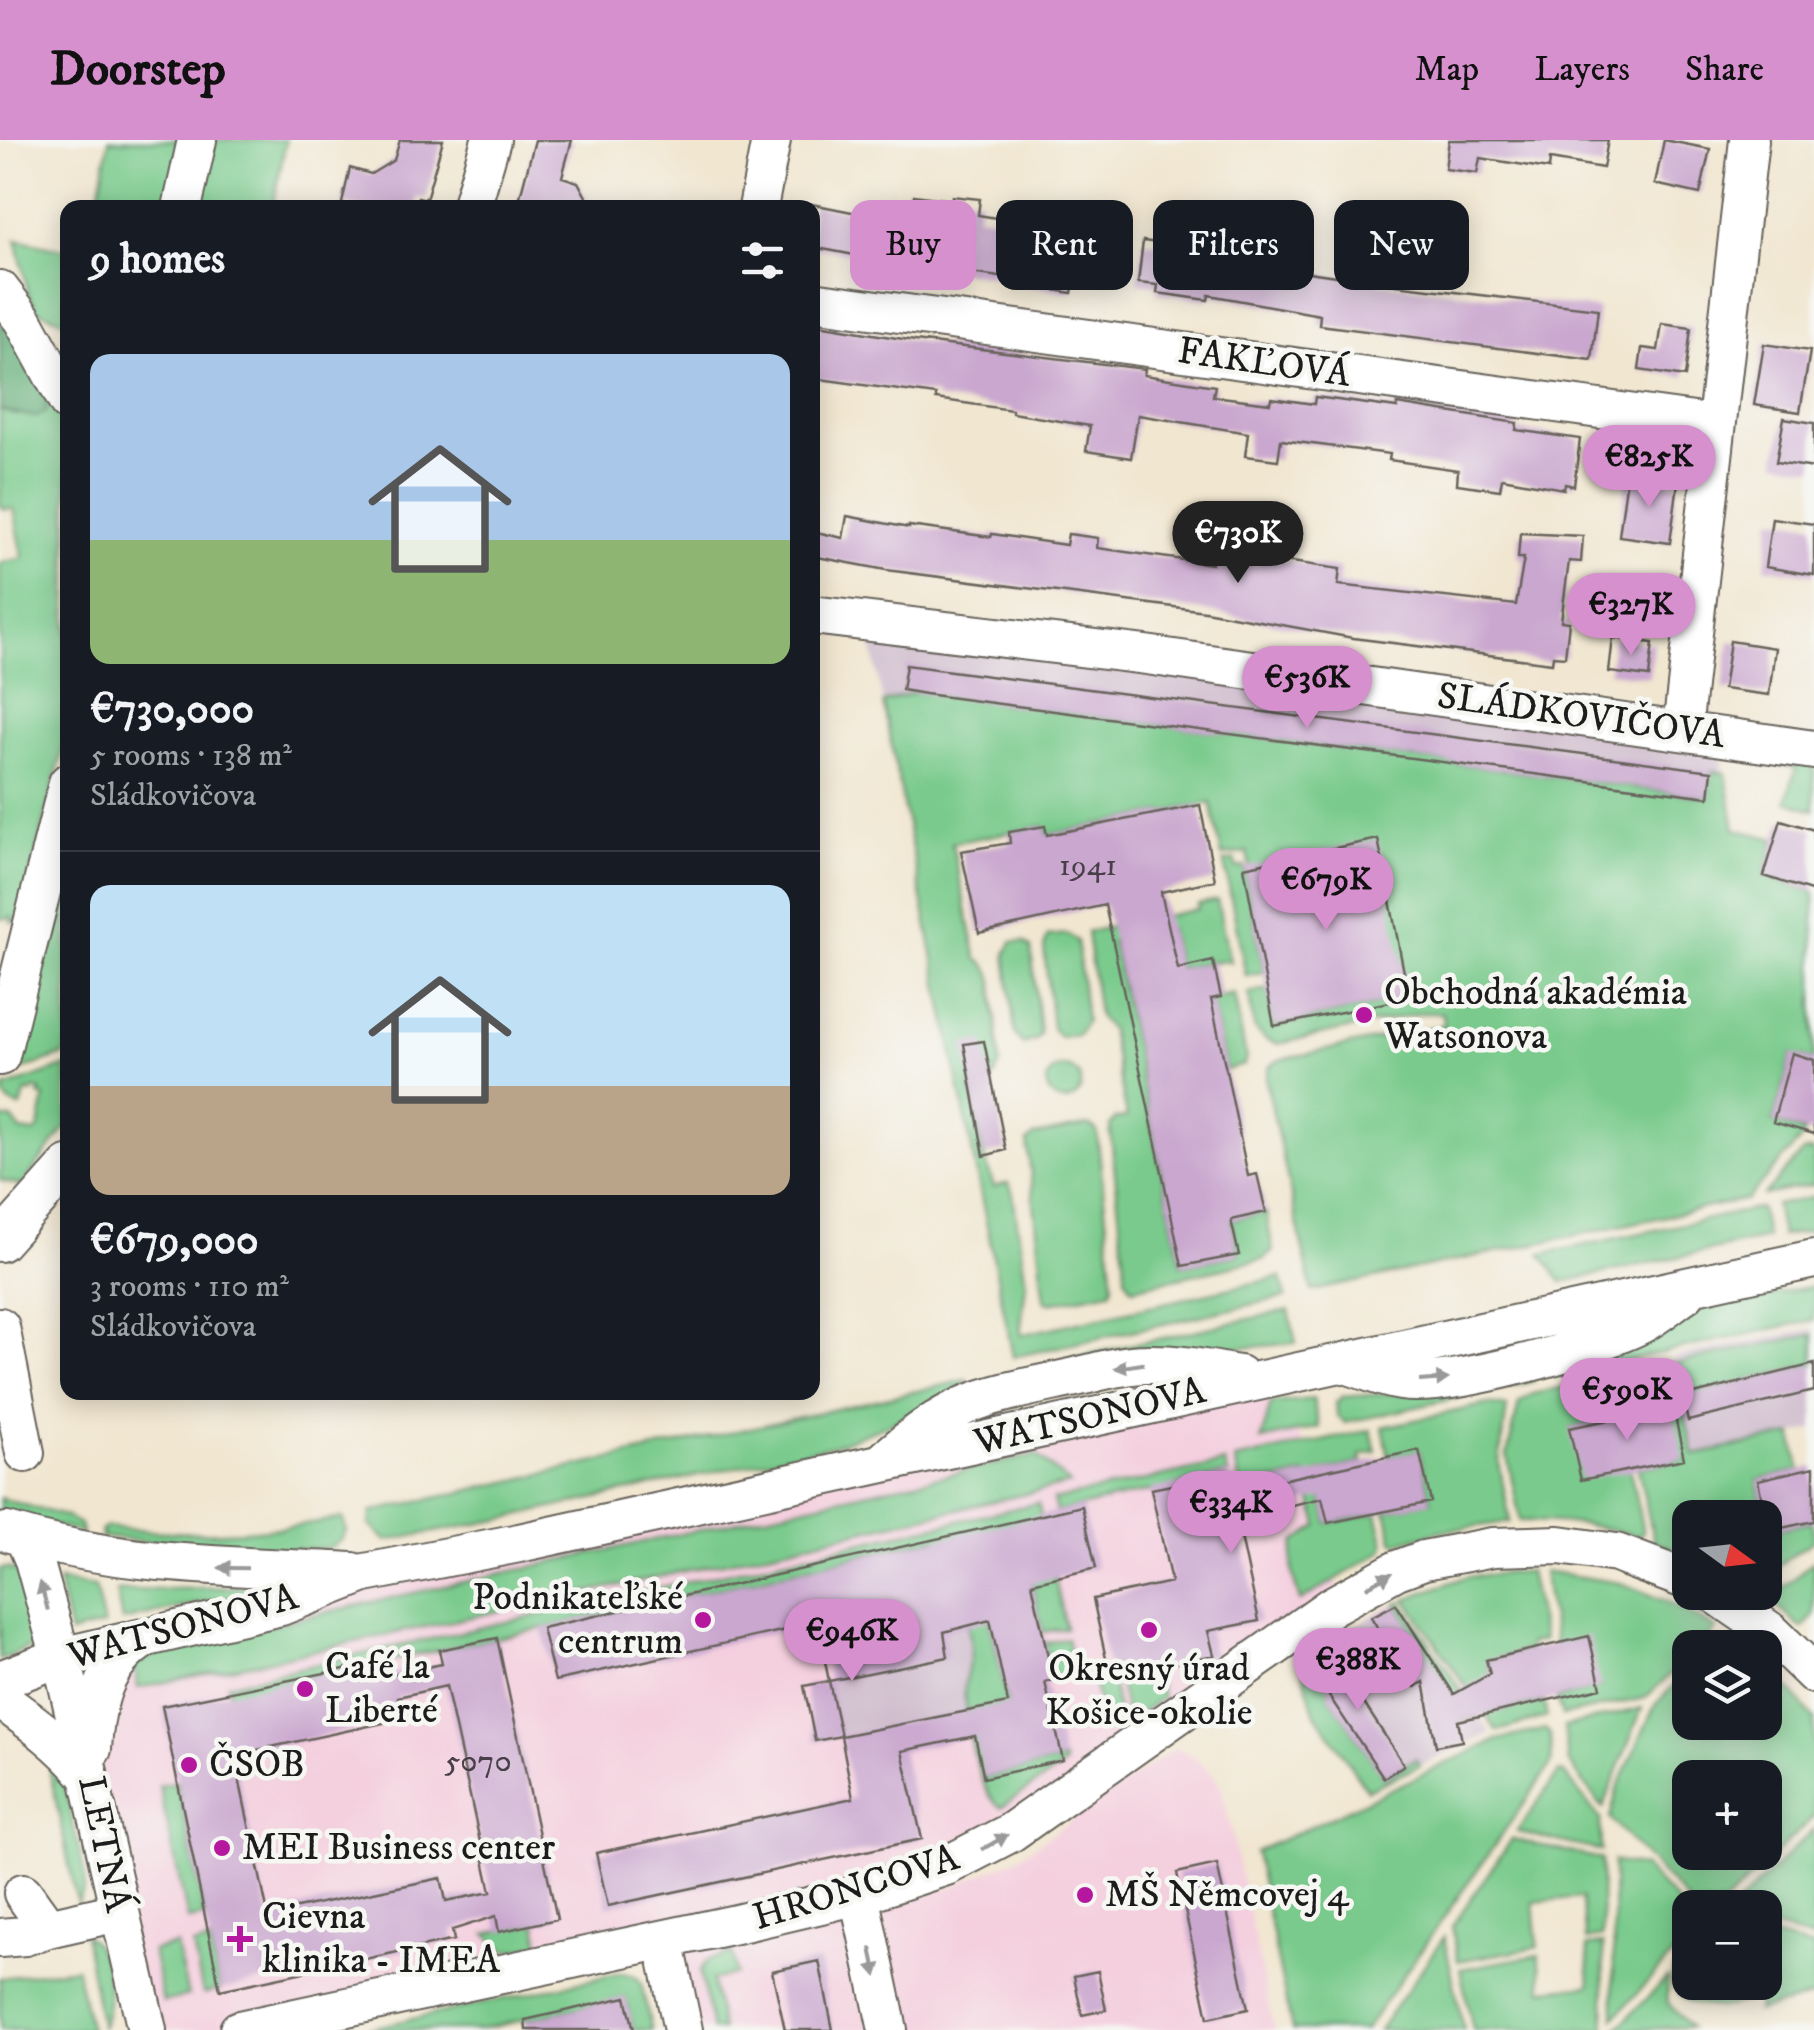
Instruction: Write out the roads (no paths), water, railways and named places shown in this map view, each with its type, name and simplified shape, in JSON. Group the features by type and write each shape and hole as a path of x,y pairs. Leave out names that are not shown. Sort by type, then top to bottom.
{"street":[{"path":"184,200 197,140"},
{"path":"473,200 492,140"},
{"path":"760,200 771,140"},
{"path":"1682,730 1749,140"},
{"name":"FAKĽOVÁ","path":"820,302 1716,424"},
{"path":"12,305 60,388"},
{"name":"SLÁDKOVIČOVA","path":"820,616 1146,655 1814,750"},
{"path":"0,1056 60,816"},
{"path":"0,1004 5,952 25,957"},
{"path":"0,1242 60,1175"},
{"name":"WATSONOVA","path":"0,1680 61,1657 281,1606 366,1572 538,1539 1814,1260"},
{"path":"0,1327 25,1453"},
{"name":"WATSONOVA","path":"8,1540 159,1564 366,1572"},
{"name":"LETNÁ","path":"8,1540 34,1560 61,1657 147,2030"},
{"name":"HRONCOVA","path":"239,2030 736,1924 859,1895 946,1866 1010,1833 1332,1606 1397,1570 1424,1560 1475,1550 1559,1546 1616,1553 1672,1574"},
{"path":"1739,1610 1770,1632 1814,1674"},
{"path":"89,1776 94,1714 104,1682 120,1657 148,1636"},
{"path":"0,1698 59,1744 89,1776"},
{"path":"23,1893 48,1928"},
{"path":"859,1895 888,2030"},
{"path":"0,1938 25,1936 118,1912"},
{"path":"664,1940 683,2030"}],"place":[{"name":"Obchodná akadémia Watsonova","path":"1364,1015"},
{"name":"Podnikateľské centrum","path":"703,1620"},
{"name":"Okresný úrad Košice-okolie","path":"1149,1630"},
{"name":"Café la Liberté","path":"305,1689"},
{"name":"ČSOB","path":"189,1765"},
{"name":"MEI Business center","path":"222,1848"},
{"name":"MŠ Němcovej 4","path":"1085,1895"},
{"name":"Cievna klinika - IMEA","path":"240,1939"}]}
